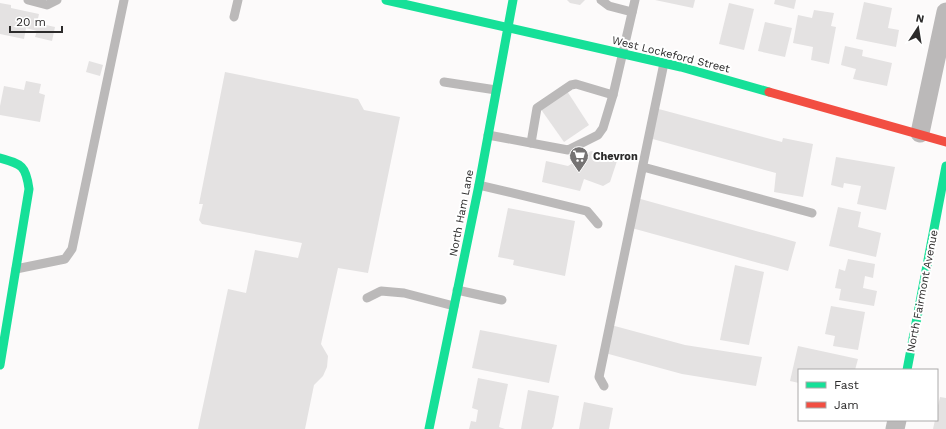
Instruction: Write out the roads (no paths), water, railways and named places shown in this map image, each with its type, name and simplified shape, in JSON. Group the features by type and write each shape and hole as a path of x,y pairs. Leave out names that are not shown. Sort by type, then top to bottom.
{"street":[{"name":"West Lockeford Street","path":"386,0 447,10 508,27 664,64 946,142"},
{"name":"North Ham Lane","path":"429,429 479,185 512,0"},
{"path":"920,134 946,12"},
{"path":"0,158 17,162 24,168 27,175 29,189 0,365"},
{"name":"North Fairmont Avenue","path":"907,369 946,166"}],"lane":[{"path":"28,0 47,5 57,0"},
{"path":"16,268 65,258 72,249 124,0"},
{"path":"234,17 238,0"},
{"path":"601,0 609,6 632,12"},
{"path":"488,135 568,150 598,135 603,128 614,95 635,0"},
{"path":"604,386 599,377 664,64"},
{"path":"444,82 496,90"},
{"path":"531,143 538,108 571,85 576,84 614,95"},
{"path":"643,167 812,214"},
{"path":"479,185 587,211 598,224"},
{"path":"457,290 502,300"},
{"path":"367,298 381,291 404,293 454,306"}],"place":[{"name":"Chevron","path":"579,173"}]}
